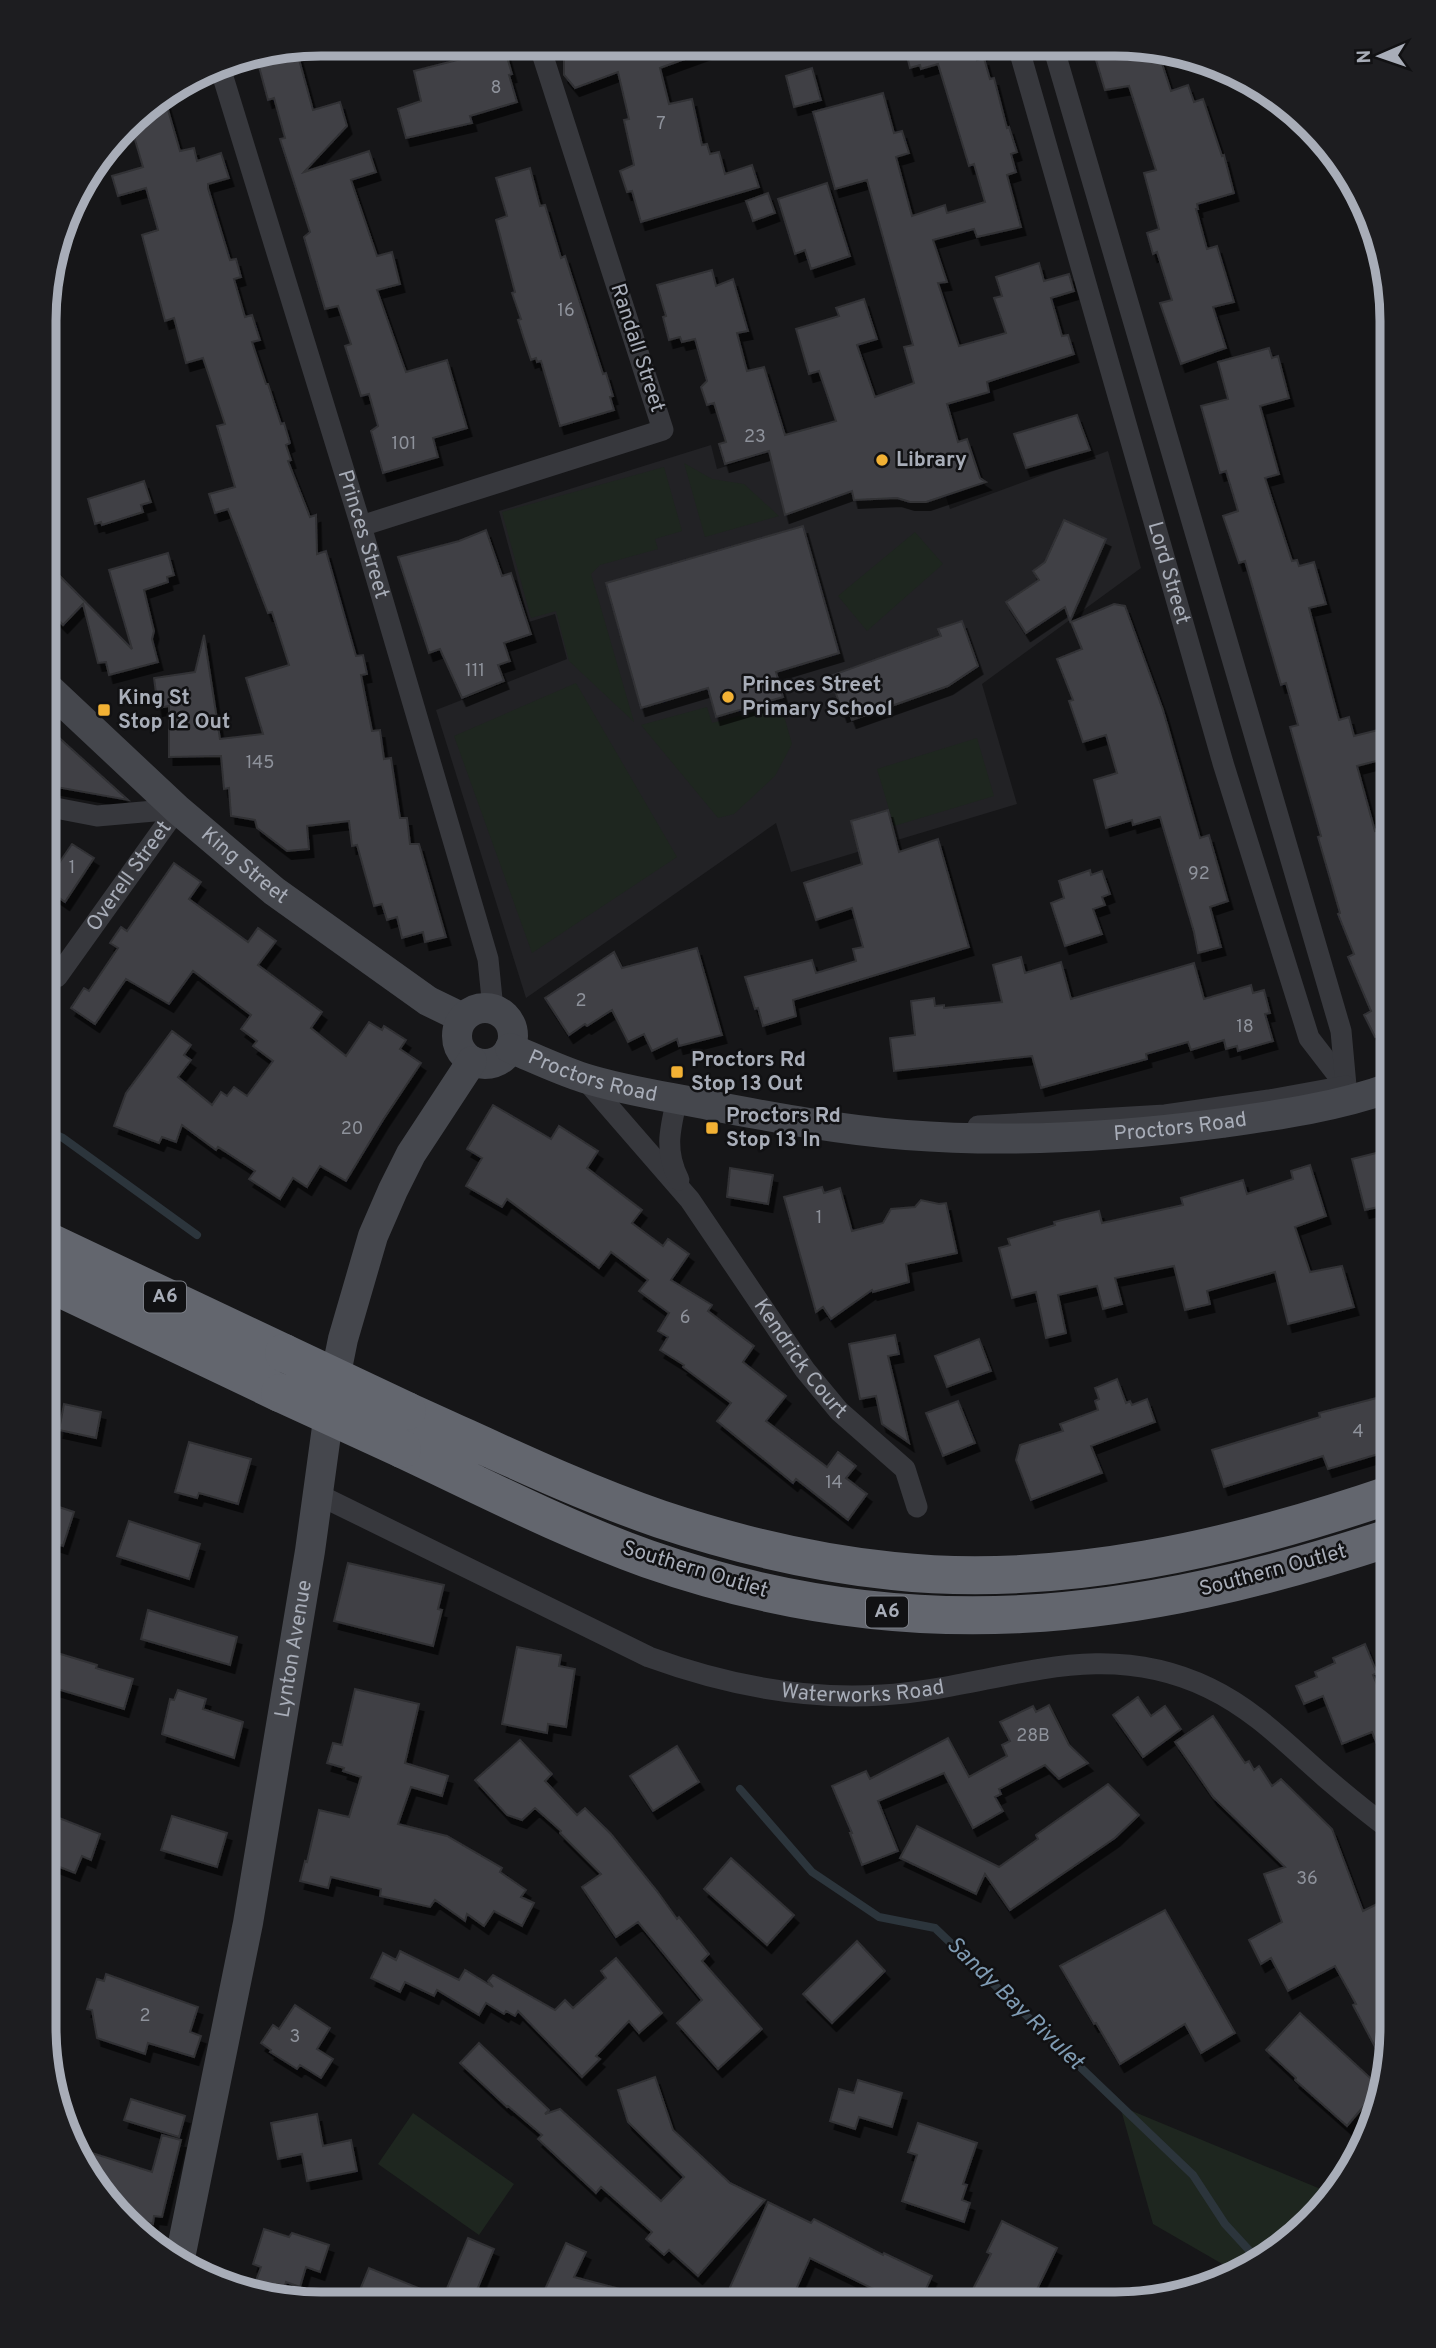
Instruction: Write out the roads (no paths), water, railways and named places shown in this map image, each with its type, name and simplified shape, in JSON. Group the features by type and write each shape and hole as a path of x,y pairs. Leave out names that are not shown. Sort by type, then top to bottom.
{"highway":[{"name":"Southern Outlet","path":"56,1245 560,1479 661,1519 792,1556 895,1571 1017,1573 1075,1570 1150,1560 1239,1540 1380,1498"},
{"name":"Southern Outlet","path":"56,1286 593,1537 648,1559 733,1585 867,1611 1003,1616 1103,1608 1237,1583 1380,1541"}],"street":[{"name":"Randall Street","path":"361,526 663,430 543,56"},
{"name":"Lord Street","path":"1021,56 1223,763 1308,1038 1348,1093"},
{"name":"Lord Street","path":"1056,56 1341,1031 1348,1093"},
{"name":"Princes Street","path":"222,75 361,526 488,959 493,1009"},
{"name":"King Street","path":"56,695 177,809 274,891 428,1001 463,1018"},
{"path":"1223,763 1259,752"},
{"path":"56,808 97,816 177,809"},
{"name":"Overell Street","path":"57,977 177,809"},
{"path":"477,1009 500,1012 511,1024 513,1040 510,1048 498,1061 472,1061 461,1050 458,1042 457,1034 463,1018 477,1009"},
{"name":"Proctors Road","path":"510,1048 583,1078 677,1099 837,1127 967,1138 1024,1138 1167,1130 1282,1115 1348,1093 1380,1089"},
{"name":"Lynton Avenue","path":"181,2252 248,1923 318,1495 331,1398 343,1339 373,1236 411,1154 472,1061"},
{"name":"Kendrick Court","path":"583,1078 690,1200"},
{"name":"Kendrick Court","path":"677,1099 668,1149 672,1165 690,1200 805,1370 839,1411 905,1469 917,1507"},
{"name":"Waterworks Road","path":"318,1495 649,1657 689,1672 727,1681 804,1692 880,1695 913,1692 1060,1665 1117,1665 1172,1674 1208,1687 1261,1718 1325,1777 1380,1821"}],"waterway":[{"name":"Sandy Bay Rivulet","path":"56,1135 197,1235"},
{"name":"Sandy Bay Rivulet","path":"740,1789 812,1872 879,1917 935,1928 1193,2175 1225,2224 1252,2254"}],"place":[{"name":"Library","path":"882,460"},
{"name":"Princes Street Primary School","path":"728,697"},
{"name":"King St Stop 12 Out","path":"104,710"},
{"name":"Proctors Rd Stop 13 Out","path":"677,1072"},
{"name":"Proctors Rd Stop 13 In","path":"712,1128"}]}
